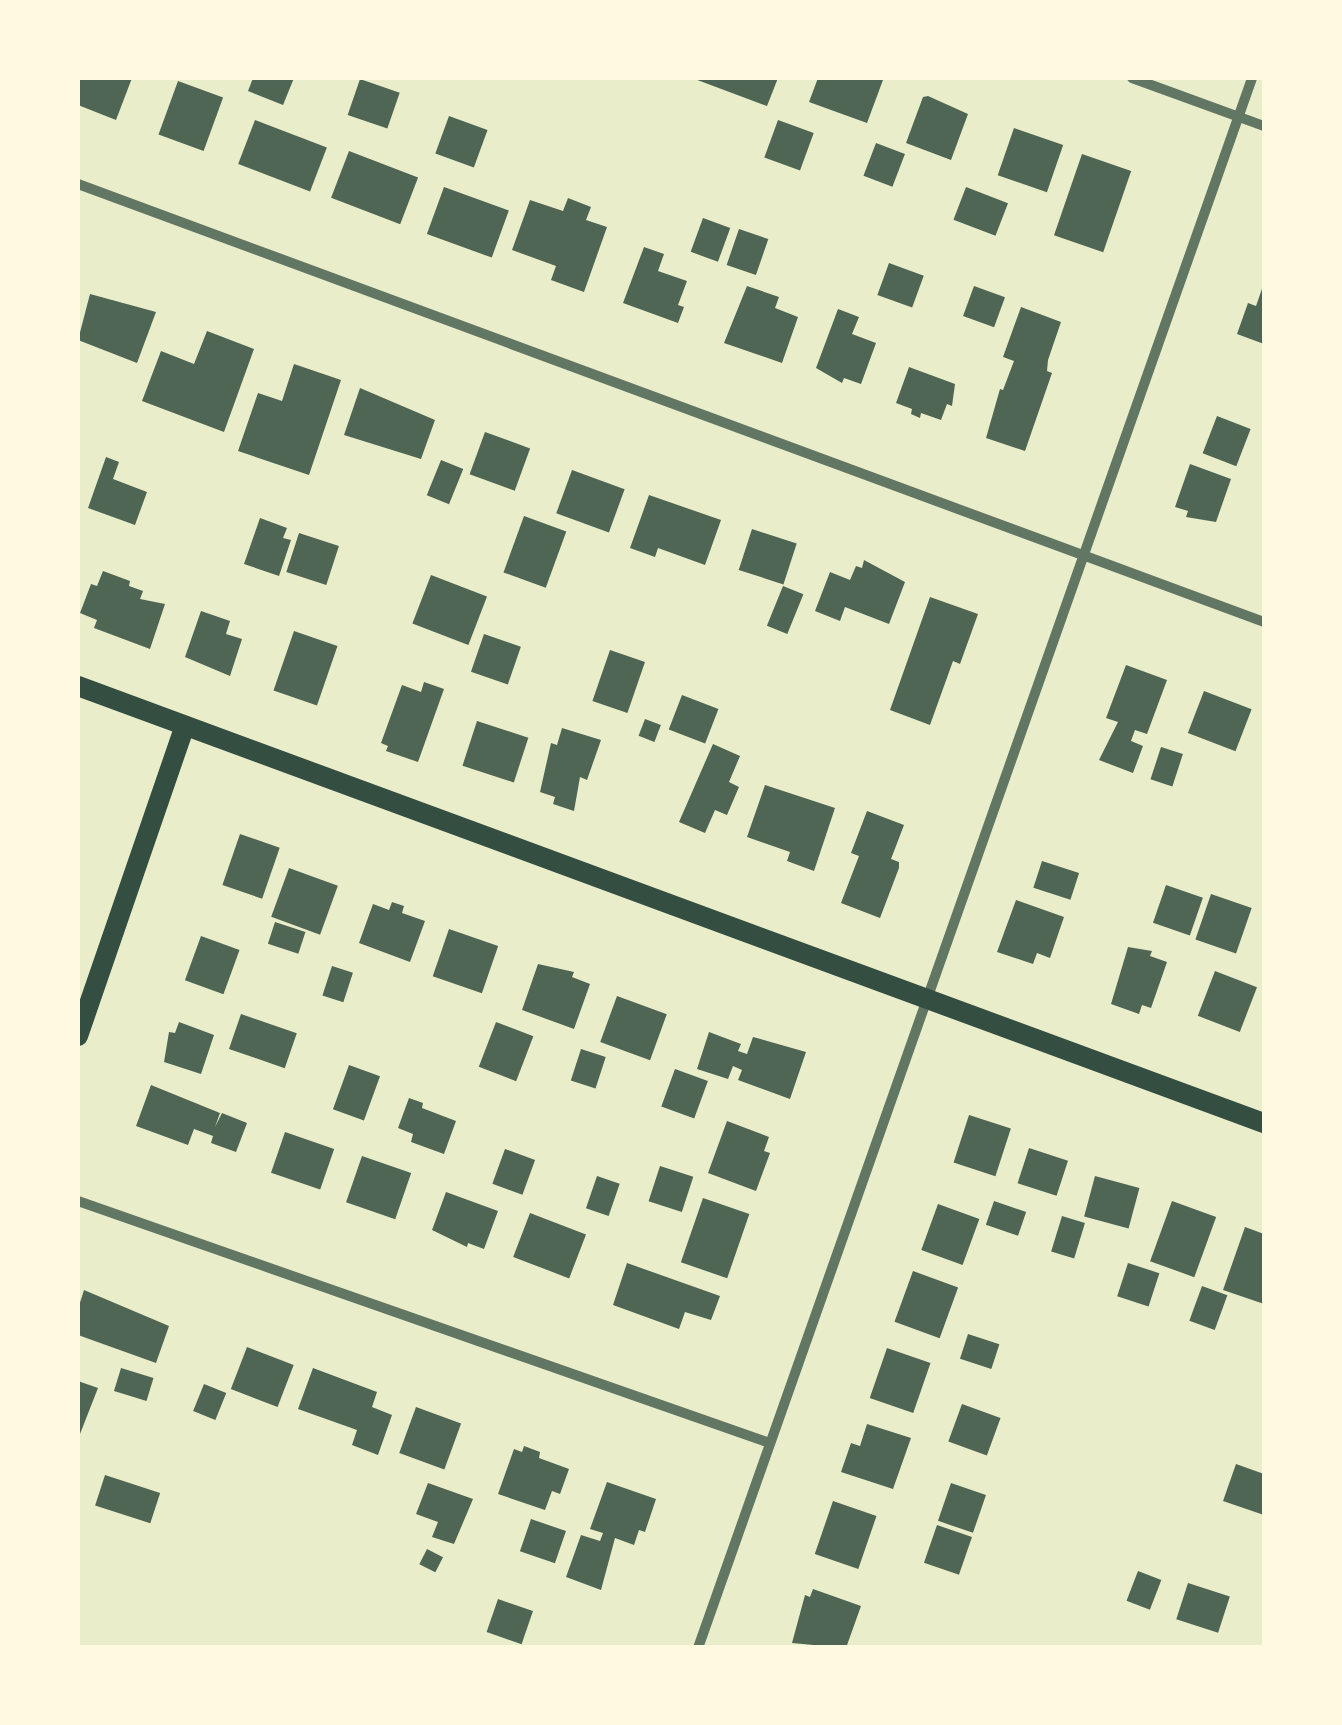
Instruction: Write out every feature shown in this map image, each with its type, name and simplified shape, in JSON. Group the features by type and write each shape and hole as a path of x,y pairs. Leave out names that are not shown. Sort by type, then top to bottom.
{"main road":[{"path":"78,686 1264,1124"},
{"path":"78,1036 186,726"}],"street":[{"path":"1132,78 1264,126"},
{"path":"698,1648 1252,78"},
{"path":"78,184 1264,622"},
{"path":"78,1201 770,1443"}],"building":[{"path":"78,78 132,78 116,120 78,105"},
{"path":"253,78 294,78 283,105 248,91"},
{"path":"692,78 778,78 767,106"},
{"path":"818,78 883,80 867,123 809,102"},
{"path":"360,79 400,93 387,129 348,115"},
{"path":"178,81 223,97 204,151 159,135"},
{"path":"923,97 968,114 951,160 906,143"},
{"path":"449,116 488,130 474,168 435,154"},
{"path":"255,120 327,148 310,191 238,164"},
{"path":"778,120 814,133 800,171 764,158"},
{"path":"1014,128 1063,145 1047,192 998,175"},
{"path":"876,143 905,154 892,187 863,176"},
{"path":"349,151 418,178 400,224 331,198"},
{"path":"1082,154 1131,171 1103,252 1054,235"},
{"path":"444,187 509,211 492,258 427,234"},
{"path":"966,187 1008,203 995,236 953,220"},
{"path":"568,198 591,207 586,220 607,227 584,292 551,280 556,266 512,250 530,200 563,211"},
{"path":"703,218 730,228 718,262 691,252"},
{"path":"739,229 768,239 756,275 727,265"},
{"path":"644,247 664,254 658,271 687,281 678,305 684,307 678,323 623,303"},
{"path":"889,263 924,276 912,308 877,295"},
{"path":"1264,283 1264,344 1237,334 1248,303 1256,306"},
{"path":"747,286 779,297 775,308 798,317 782,363 724,343"},
{"path":"974,286 1005,297 994,327 963,316"},
{"path":"90,294 156,312 137,363 78,340"},
{"path":"1021,307 1061,322 1048,360 1047,371 1052,373 1025,451 986,438 1000,389 1003,390 1014,361 1003,357"},
{"path":"838,309 859,317 852,334 876,343 861,384 844,378 842,383 816,368"},
{"path":"207,331 254,349 224,432 142,401 161,351 194,364"},
{"path":"294,364 341,380 309,475 238,451 258,393 282,401"},
{"path":"909,367 955,384 952,406 947,404 941,420 921,413 920,418 911,414 912,409 896,403"},
{"path":"360,388 435,420 421,459 344,435"},
{"path":"1217,416 1251,429 1236,466 1203,453"},
{"path":"485,432 530,448 515,491 470,474"},
{"path":"106,457 119,462 113,479 147,492 135,525 88,508"},
{"path":"441,460 463,469 449,504 427,495"},
{"path":"1190,464 1231,479 1216,522 1186,517 1188,511 1175,507"},
{"path":"572,470 625,489 609,532 556,513"},
{"path":"649,495 721,520 705,565 658,548 655,557 630,548"},
{"path":"524,516 566,531 546,588 503,572"},
{"path":"260,518 287,528 283,538 291,540 279,576 244,564"},
{"path":"752,529 797,544 783,584 739,570"},
{"path":"299,533 339,546 326,585 286,572"},
{"path":"864,560 905,582 889,624 845,607 840,621 815,611 830,572 850,580 856,566 862,568"},
{"path":"103,571 130,581 129,586 143,591 140,599 165,604 150,649 94,628 97,620 80,613 91,584 97,586"},
{"path":"431,575 487,597 468,645 412,624"},
{"path":"783,586 803,594 787,634 767,626"},
{"path":"930,597 978,614 960,664 953,661 930,725 890,710"},
{"path":"201,611 230,621 226,634 242,639 230,676 185,657"},
{"path":"294,631 337,646 317,706 273,691"},
{"path":"484,634 521,647 508,685 471,672"},
{"path":"610,650 645,662 627,713 592,701"},
{"path":"1126,665 1167,680 1147,734 1135,730 1131,741 1143,746 1133,773 1099,760 1118,722 1106,718"},
{"path":"424,682 444,689 418,762 386,751 388,746 381,743 402,685 421,692"},
{"path":"1204,691 1252,709 1235,751 1188,733"},
{"path":"682,695 718,709 705,744 669,730"},
{"path":"645,719 661,725 654,742 639,736"},
{"path":"477,721 528,738 514,782 462,766"},
{"path":"562,728 601,740 587,780 580,777 574,811 553,804 555,797 540,792 551,743 557,745"},
{"path":"713,744 740,756 729,782 739,787 727,815 715,810 705,833 679,822"},
{"path":"1161,747 1183,754 1172,786 1150,779"},
{"path":"765,785 835,808 814,871 787,861 790,852 747,837"},
{"path":"867,811 904,825 891,859 899,862 899,868 880,918 841,903 859,856 851,853"},
{"path":"240,834 280,848 262,899 222,885"},
{"path":"1042,861 1079,873 1070,900 1033,888"},
{"path":"289,868 338,886 320,935 271,917"},
{"path":"1166,885 1203,898 1190,936 1153,923"},
{"path":"1211,894 1252,908 1236,953 1195,939"},
{"path":"1016,900 1064,917 1050,958 1037,953 1033,964 997,952"},
{"path":"392,902 404,906 402,913 425,921 410,962 359,943 373,904 389,910"},
{"path":"275,922 305,932 298,954 268,944"},
{"path":"449,929 498,946 482,993 433,976"},
{"path":"201,936 240,950 223,994 185,980"},
{"path":"1128,947 1152,951 1150,956 1167,962 1151,1008 1142,1005 1139,1014 1111,1004"},
{"path":"538,964 574,972 572,977 590,984 574,1029 522,1010"},
{"path":"332,966 353,973 343,1002 322,995"},
{"path":"1215,971 1257,987 1240,1032 1198,1016"},
{"path":"617,996 667,1014 650,1060 600,1042"},
{"path":"241,1014 297,1033 285,1068 229,1049"},
{"path":"179,1022 214,1035 201,1074 164,1062 169,1032 175,1033"},
{"path":"496,1022 533,1036 516,1081 479,1067"},
{"path":"709,1032 741,1044 738,1051 747,1054 753,1037 806,1052 790,1099 738,1080 742,1070 733,1066 728,1079 697,1069"},
{"path":"581,1049 606,1057 596,1088 571,1080"},
{"path":"349,1065 380,1076 364,1120 333,1109"},
{"path":"675,1069 708,1081 694,1119 661,1107"},
{"path":"151,1085 220,1113 215,1127 222,1113 247,1123 236,1152 211,1143 213,1136 194,1129 188,1145 136,1126"},
{"path":"409,1098 423,1103 422,1108 456,1121 444,1154 411,1142 413,1134 398,1128"},
{"path":"969,1115 1011,1129 995,1176 954,1163"},
{"path":"727,1121 769,1137 764,1151 770,1153 756,1191 708,1173"},
{"path":"285,1132 334,1149 320,1190 271,1173"},
{"path":"1029,1148 1068,1161 1057,1196 1018,1183"},
{"path":"505,1149 535,1160 522,1195 492,1184"},
{"path":"362,1156 411,1173 395,1219 346,1202"},
{"path":"660,1166 693,1177 682,1212 649,1201"},
{"path":"597,1176 620,1184 609,1216 586,1208"},
{"path":"1095,1176 1139,1188 1129,1228 1084,1217"},
{"path":"446,1192 498,1211 484,1249 468,1243 467,1247 432,1230"},
{"path":"703,1198 749,1214 727,1278 681,1262"},
{"path":"994,1201 1026,1212 1018,1236 986,1225"},
{"path":"1172,1201 1216,1217 1194,1277 1150,1261"},
{"path":"938,1204 979,1219 963,1265 921,1250"},
{"path":"530,1213 586,1235 569,1278 513,1257"},
{"path":"1062,1216 1085,1223 1074,1258 1051,1251"},
{"path":"1245,1227 1264,1234 1264,1304 1223,1290"},
{"path":"627,1263 720,1296 711,1320 685,1312 679,1329 613,1305"},
{"path":"1128,1263 1159,1273 1149,1306 1117,1296"},
{"path":"913,1271 958,1287 940,1338 895,1322"},
{"path":"1202,1286 1227,1295 1215,1330 1189,1321"},
{"path":"84,1290 169,1326 156,1363 78,1335 78,1309"},
{"path":"968,1334 999,1344 991,1369 960,1359"},
{"path":"247,1347 294,1365 278,1407 231,1389"},
{"path":"887,1348 930,1363 913,1413 870,1398"},
{"path":"121,1368 154,1378 146,1401 114,1391"},
{"path":"313,1368 377,1392 372,1407 392,1415 378,1455 352,1445 357,1430 298,1409"},
{"path":"78,1381 98,1388 80,1434 78,1433"},
{"path":"204,1384 226,1393 215,1420 193,1411"},
{"path":"962,1404 1001,1418 987,1456 948,1442"},
{"path":"416,1407 461,1423 444,1469 399,1453"},
{"path":"867,1424 911,1438 893,1489 841,1472 851,1443 860,1446"},
{"path":"524,1446 540,1452 539,1458 569,1469 560,1494 552,1491 545,1510 498,1494 514,1449 522,1452"},
{"path":"1236,1464 1264,1474 1264,1515 1223,1501"},
{"path":"105,1475 160,1493 150,1523 95,1505"},
{"path":"607,1482 656,1499 645,1532 639,1530 634,1545 615,1538 601,1590 566,1577 581,1535 600,1541 603,1533 590,1529"},
{"path":"428,1483 473,1499 454,1544 432,1537 438,1522 416,1514"},
{"path":"951,1483 986,1495 973,1533 938,1521"},
{"path":"833,1501 876,1516 858,1569 815,1554"},
{"path":"531,1519 566,1531 555,1563 520,1551"},
{"path":"937,1525 972,1537 959,1575 924,1563"},
{"path":"427,1549 443,1557 435,1572 419,1564"},
{"path":"1138,1571 1161,1580 1150,1610 1127,1601"},
{"path":"1188,1583 1230,1597 1218,1633 1176,1619"},
{"path":"813,1589 861,1606 846,1648 792,1643 805,1595 810,1597"},
{"path":"498,1599 533,1611 522,1644 487,1632"}]}
